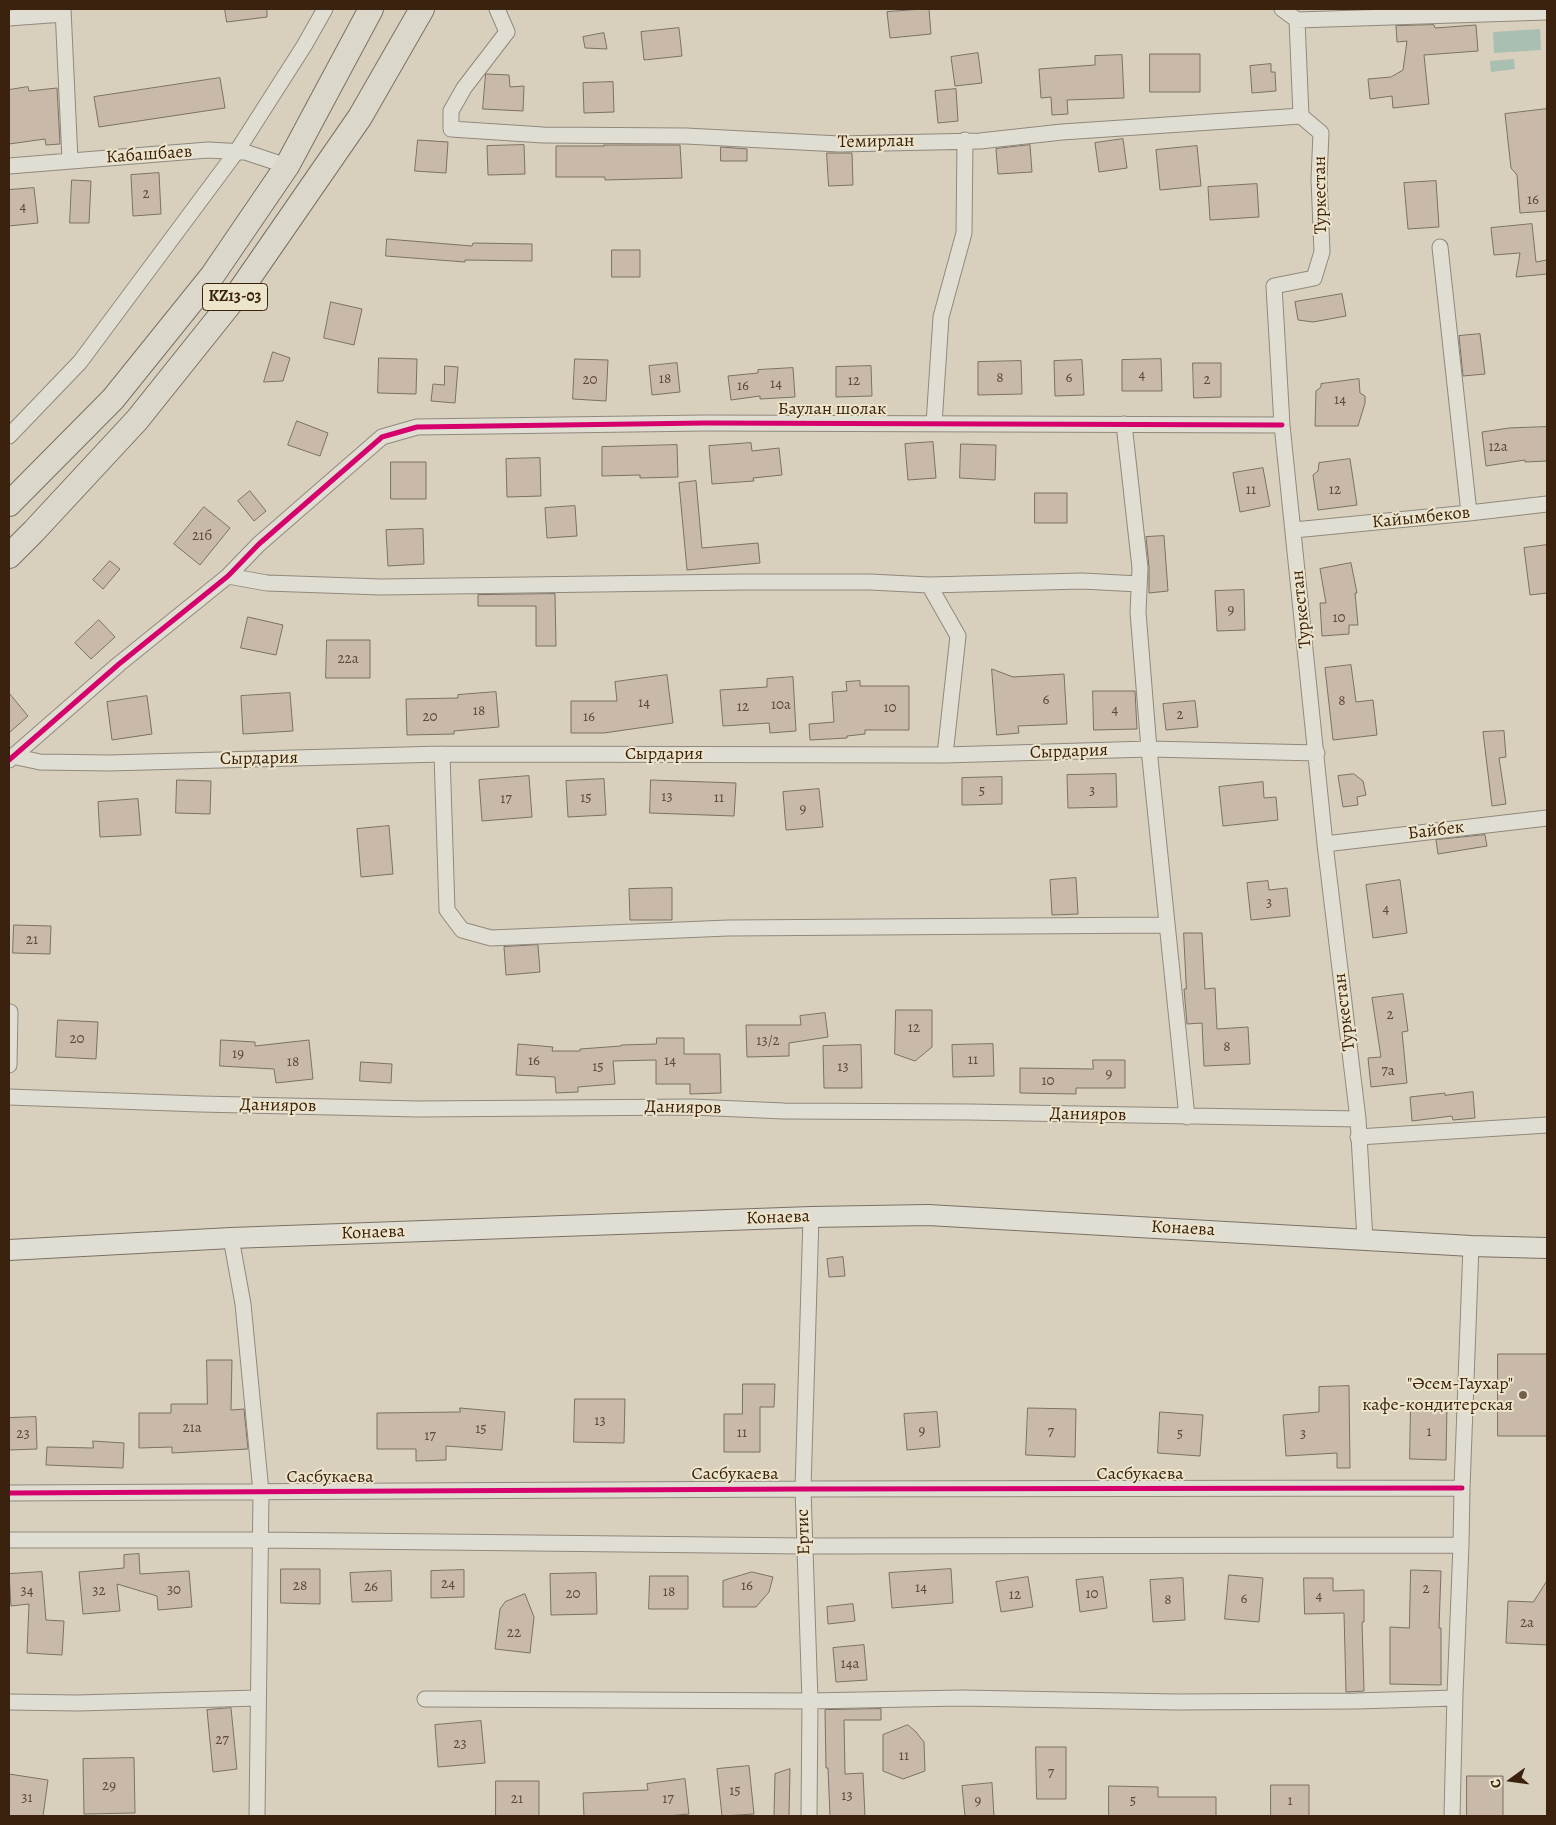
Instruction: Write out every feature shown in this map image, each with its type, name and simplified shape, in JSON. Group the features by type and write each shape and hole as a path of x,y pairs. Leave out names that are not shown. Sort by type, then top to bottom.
{"highway":[{"name":"KZ13-03","path":"9,504 113,399 212,276 287,166 371,9"},
{"name":"KZ13-03","path":"9,556 137,420 237,295 360,117 422,9"}],"main road":[{"name":"Конаева","path":"9,1250 231,1238 811,1217 928,1215 1471,1246 1547,1248"}],"street":[{"path":"9,436 80,362 237,151 304,46 325,9"},
{"name":"Темирлан","path":"497,9 507,32 464,88 451,111 451,129 543,135 686,136 839,144 980,141 1062,132 1301,116"},
{"path":"1282,9 1297,20 1547,12"},
{"path":"9,18 63,11 70,160"},
{"path":"1297,20 1301,116"},
{"name":"Туркестан","path":"1301,116 1321,133 1322,252 1314,278 1274,286 1282,424 1325,844 1358,1119 1365,1240"},
{"path":"934,424 941,317 964,233 966,140"},
{"name":"Кабашбаев","path":"9,166 208,150 244,152 287,166"},
{"path":"1440,247 1468,514"},
{"name":"Баулан шолак","path":"228,576 259,544 382,437 417,427 705,423 1282,424"},
{"path":"1124,424 1140,568 1138,612 1149,749 1187,1117"},
{"name":"Кайымбеков","path":"1294,530 1468,514 1547,504"},
{"path":"11,758 119,664 228,576 267,583 381,587 742,582 870,582 929,585 1082,581 1140,584"},
{"path":"929,585 958,636 945,755"},
{"name":"Сырдария","path":"11,758 40,762 109,763 442,754 945,755 1149,749 1317,753"},
{"path":"442,754 447,910 462,930 490,938 728,928 1166,925"},
{"name":"Байбек","path":"1325,844 1547,818"},
{"path":"9,1065 10,1012"},
{"name":"Данияров","path":"9,1097 418,1109 692,1107 784,1111 969,1112 1358,1119"},
{"path":"1358,1137 1547,1125"},
{"name":"Ертис","path":"809,1816 810,1701 803,1489 811,1217"},
{"path":"231,1238 243,1304 261,1492 257,1816"},
{"path":"1452,1816 1471,1246"},
{"name":"Сасбукаева","path":"9,1493 1462,1488"},
{"path":"9,1540 260,1540 805,1546 1461,1545"},
{"path":"9,1702 258,1698"},
{"path":"425,1699 810,1701 961,1698 1176,1702 1356,1701 1455,1698"}],"shaded area":[{"path":"1540,29 1541,50 1494,53 1493,32"},
{"path":"1514,59 1515,69 1491,72 1490,61"}],"building":[{"path":"225,9 267,9 267,17 227,22"},
{"path":"929,9 931,34 890,38 887,12"},
{"path":"1434,25 1435,28 1476,25 1478,51 1424,55 1429,104 1393,108 1392,96 1370,99 1368,79 1391,77 1403,70 1407,41 1397,42 1396,26"},
{"path":"679,28 682,56 644,60 641,32"},
{"path":"604,33 607,49 585,48 583,37"},
{"path":"978,53 982,83 955,86 951,57"},
{"path":"1150,54 1200,54 1200,92 1150,92"},
{"path":"1122,55 1124,98 1067,100 1068,114 1052,115 1051,97 1041,98 1039,69 1095,65 1095,56"},
{"path":"1271,64 1271,72 1275,72 1276,91 1252,93 1250,66"},
{"path":"486,74 509,75 510,87 524,86 523,111 483,109"},
{"path":"220,78 225,108 99,127 94,97"},
{"path":"613,82 614,112 584,113 583,83"},
{"path":"28,87 29,91 57,88 60,144 46,145 45,139 9,144 9,90"},
{"path":"956,89 958,121 938,123 935,91"},
{"path":"1547,109 1547,211 1520,213 1517,175 1511,168 1505,114"},
{"path":"1123,139 1127,168 1099,172 1095,143"},
{"path":"418,140 448,142 446,173 415,171"},
{"path":"524,145 525,174 488,175 487,146"},
{"path":"680,145 682,178 605,180 605,177 556,177 556,146"},
{"path":"1030,145 1032,172 998,174 996,149"},
{"path":"1197,146 1201,186 1160,190 1156,150"},
{"path":"721,147 747,149 747,161 721,161"},
{"path":"827,153 852,153 853,185 829,186"},
{"path":"159,173 161,214 133,216 131,175"},
{"path":"72,180 91,181 89,223 70,223"},
{"path":"1436,181 1439,227 1408,229 1404,183"},
{"path":"1257,184 1259,217 1210,220 1208,187"},
{"path":"34,188 38,223 9,226 9,190"},
{"path":"1532,224 1536,262 1547,260 1547,274 1516,277 1520,253 1494,255 1491,228"},
{"path":"387,239 472,246 473,243 532,244 532,261 465,260 465,262 386,256"},
{"path":"612,250 640,250 640,277 612,277"},
{"path":"1342,294 1346,316 1313,322 1298,320 1295,302"},
{"path":"331,302 362,309 354,345 324,338"},
{"path":"1480,334 1485,374 1463,376 1459,336"},
{"path":"273,352 290,358 283,381 264,382"},
{"path":"379,358 417,359 416,394 378,393"},
{"path":"575,359 608,360 606,401 573,399"},
{"path":"1161,359 1162,391 1122,391 1122,360"},
{"path":"1082,360 1084,395 1055,396 1054,361"},
{"path":"1021,361 1022,394 978,395 978,362"},
{"path":"677,363 680,392 652,395 649,366"},
{"path":"1193,363 1221,363 1221,397 1194,398"},
{"path":"445,366 458,367 455,403 431,401 433,384 444,385"},
{"path":"871,366 872,396 836,397 836,367"},
{"path":"793,368 795,397 760,399 760,396 731,400 728,376 758,373 758,370"},
{"path":"1359,379 1360,393 1365,396 1365,403 1358,426 1315,426 1316,391 1321,387 1321,384"},
{"path":"297,421 328,433 320,456 288,445"},
{"path":"1547,427 1547,461 1525,462 1525,460 1486,466 1482,432 1509,428"},
{"path":"933,442 936,478 908,480 905,444"},
{"path":"751,443 752,451 779,448 782,475 753,478 754,481 712,484 709,446"},
{"path":"961,444 996,445 995,480 960,478"},
{"path":"677,445 678,477 602,476 602,447"},
{"path":"540,458 541,496 507,497 506,459"},
{"path":"1350,459 1357,505 1318,510 1313,475 1318,471 1319,463"},
{"path":"391,462 426,462 426,499 391,499"},
{"path":"1263,468 1270,506 1240,512 1233,473"},
{"path":"696,481 702,548 758,543 760,563 687,570 679,483"},
{"path":"250,491 266,511 254,521 238,501"},
{"path":"1035,493 1067,493 1067,523 1035,523"},
{"path":"575,506 577,536 547,538 545,508"},
{"path":"204,507 230,528 200,565 174,544"},
{"path":"423,529 424,564 388,566 386,530"},
{"path":"1164,536 1168,591 1149,593 1146,537"},
{"path":"1547,545 1547,593 1530,595 1524,548"},
{"path":"110,561 120,569 103,589 93,580"},
{"path":"1351,563 1357,593 1355,593 1358,625 1349,625 1349,634 1322,636 1320,603 1326,603 1320,569"},
{"path":"1244,590 1245,630 1217,631 1215,591"},
{"path":"555,594 556,646 536,646 536,606 478,606 478,595"},
{"path":"248,617 283,625 276,655 241,648"},
{"path":"99,620 115,637 91,659 75,643"},
{"path":"327,640 370,640 370,678 326,678"},
{"path":"1351,665 1356,702 1373,700 1377,735 1333,740 1325,668"},
{"path":"992,669 1013,677 1064,674 1067,724 1018,726 1019,733 997,735"},
{"path":"667,675 673,723 604,733 571,733 571,701 617,701 615,682"},
{"path":"793,677 796,731 770,733 769,723 723,726 720,690 767,687 767,679"},
{"path":"860,681 860,686 909,686 909,730 865,730 865,734 847,736 847,738 810,740 809,724 834,722 832,692 847,691 846,682"},
{"path":"1093,691 1135,691 1137,729 1094,730"},
{"path":"496,692 499,727 454,731 454,734 407,735 406,699 458,698 458,695"},
{"path":"9,693 28,716 9,733"},
{"path":"290,693 293,731 243,734 241,696"},
{"path":"147,696 152,734 112,740 107,702"},
{"path":"1195,701 1198,727 1166,730 1163,704"},
{"path":"1504,731 1506,757 1499,758 1506,804 1492,806 1483,732"},
{"path":"1116,774 1117,807 1068,808 1067,775"},
{"path":"1354,774 1363,781 1366,795 1357,797 1358,805 1343,807 1338,776"},
{"path":"529,776 532,817 482,821 479,780"},
{"path":"1002,777 1002,804 962,805 962,778"},
{"path":"604,779 606,815 568,817 566,781"},
{"path":"177,780 211,781 210,814 176,813"},
{"path":"651,780 736,783 734,816 650,813"},
{"path":"1263,782 1264,798 1276,797 1278,820 1223,826 1219,787"},
{"path":"819,789 823,827 786,830 783,792"},
{"path":"138,799 141,835 100,837 98,802"},
{"path":"389,826 393,874 361,877 357,829"},
{"path":"1485,835 1487,846 1438,854 1436,840"},
{"path":"1076,878 1078,914 1052,915 1050,880"},
{"path":"1400,880 1407,933 1373,938 1366,885"},
{"path":"1268,881 1269,890 1287,888 1290,916 1251,920 1247,883"},
{"path":"672,888 672,920 630,920 629,889"},
{"path":"14,925 51,926 50,954 13,953"},
{"path":"1184,933 1202,933 1205,989 1215,988 1217,1029 1248,1027 1250,1064 1204,1066 1202,1023 1187,1024 1184,989 1186,989"},
{"path":"538,945 540,972 506,975 504,947"},
{"path":"1403,994 1408,1031 1402,1032 1407,1083 1371,1087 1368,1058 1381,1057 1372,998"},
{"path":"896,1010 932,1010 932,1047 915,1061 895,1054"},
{"path":"825,1013 828,1037 789,1043 789,1056 747,1057 746,1025 801,1025 800,1016"},
{"path":"58,1020 98,1022 96,1059 56,1057"},
{"path":"657,1038 684,1038 684,1054 720,1054 721,1093 690,1094 690,1084 656,1084 656,1060 613,1061 615,1084 578,1087 578,1092 556,1093 555,1077 516,1075 518,1044 553,1047 552,1051 580,1051 580,1049 621,1045 656,1044"},
{"path":"221,1040 255,1042 255,1046 309,1040 313,1079 276,1083 274,1069 220,1066"},
{"path":"993,1044 994,1076 953,1077 952,1045"},
{"path":"861,1045 862,1088 824,1088 823,1046"},
{"path":"1093,1060 1125,1060 1125,1088 1076,1088 1076,1094 1020,1093 1020,1068 1093,1069"},
{"path":"361,1062 392,1064 391,1083 360,1081"},
{"path":"1473,1092 1475,1118 1453,1120 1452,1116 1412,1121 1410,1097"},
{"path":"843,1257 845,1276 829,1277 827,1259"},
{"name":"\"Әсем-Гаухар\" кафе-кондитерская","path":"1498,1354 1547,1354 1547,1436 1498,1436"},
{"path":"207,1360 232,1360 231,1410 244,1409 248,1449 172,1453 172,1447 139,1448 139,1413 171,1413 171,1404 207,1404"},
{"path":"743,1384 775,1384 774,1407 760,1407 760,1452 724,1452 724,1414 742,1414"},
{"path":"1349,1386 1350,1468 1337,1468 1337,1453 1286,1456 1283,1415 1319,1412 1319,1387"},
{"path":"575,1399 625,1399 624,1443 574,1442"},
{"path":"1411,1404 1447,1405 1446,1460 1410,1459"},
{"path":"460,1408 505,1412 502,1450 446,1446 446,1460 416,1461 416,1449 377,1449 377,1413 460,1412"},
{"path":"1028,1408 1076,1409 1075,1457 1026,1455"},
{"path":"937,1412 940,1447 907,1450 904,1414"},
{"path":"1160,1412 1203,1415 1200,1456 1158,1453"},
{"path":"36,1417 37,1449 9,1450 9,1418"},
{"path":"93,1441 124,1443 123,1468 46,1465 47,1447 93,1448"},
{"path":"139,1554 140,1574 189,1571 192,1607 158,1610 157,1596 117,1584 120,1611 83,1614 79,1572 124,1568 124,1555"},
{"path":"281,1569 320,1569 320,1604 281,1603"},
{"path":"951,1569 953,1603 892,1608 889,1573"},
{"path":"464,1570 464,1597 431,1598 431,1571"},
{"path":"1411,1570 1441,1571 1439,1628 1441,1628 1441,1685 1390,1684 1390,1627 1409,1628"},
{"path":"391,1571 392,1601 352,1602 350,1573"},
{"path":"42,1572 46,1620 64,1621 62,1655 27,1653 29,1604 11,1606 9,1574"},
{"path":"752,1572 773,1577 769,1592 756,1607 723,1607 723,1581"},
{"path":"596,1573 597,1614 551,1615 550,1574"},
{"path":"1229,1575 1263,1578 1259,1622 1225,1619"},
{"path":"650,1576 688,1576 688,1609 649,1609"},
{"path":"1028,1577 1033,1607 1001,1612 996,1582"},
{"path":"1103,1577 1107,1608 1080,1612 1076,1580"},
{"path":"1183,1578 1185,1620 1153,1622 1150,1580"},
{"path":"1304,1578 1333,1578 1333,1591 1364,1590 1364,1622 1362,1622 1364,1691 1346,1692 1344,1613 1305,1614"},
{"path":"1547,1581 1547,1645 1506,1643 1508,1601 1533,1602"},
{"path":"525,1594 534,1617 530,1653 495,1649 500,1609 505,1602"},
{"path":"853,1604 855,1621 828,1624 827,1607"},
{"path":"864,1645 867,1680 836,1682 833,1648"},
{"path":"231,1708 237,1769 213,1772 207,1710"},
{"path":"881,1709 881,1720 844,1720 845,1774 863,1773 865,1816 830,1816 828,1768 826,1768 825,1710"},
{"path":"481,1721 485,1763 438,1767 435,1725"},
{"path":"908,1725 924,1742 925,1771 903,1779 883,1771 883,1735"},
{"path":"1036,1747 1066,1747 1066,1799 1037,1799"},
{"path":"134,1758 135,1813 84,1814 83,1759"},
{"path":"749,1766 754,1814 722,1816 717,1769"},
{"path":"790,1769 789,1816 774,1816 775,1774"},
{"path":"9,1774 48,1780 43,1816 9,1816"},
{"path":"1467,1776 1503,1776 1503,1816 1467,1816"},
{"path":"685,1779 689,1814 667,1816 584,1816 583,1793 648,1790 647,1784"},
{"path":"496,1781 539,1781 539,1816 496,1816"},
{"path":"992,1783 994,1816 965,1816 962,1786"},
{"path":"1271,1785 1309,1785 1309,1816 1271,1816"},
{"path":"1109,1786 1158,1787 1158,1797 1216,1797 1216,1816 1109,1816"}],"cycle path":[{"path":"9,760 119,664 228,576 259,544 382,437 417,427 705,423 1282,425"},
{"path":"9,1493 1462,1488"}],"place":[{"name":"\"Әсем-Гаухар\" кафе-кондитерская","path":"1523,1395"}]}
